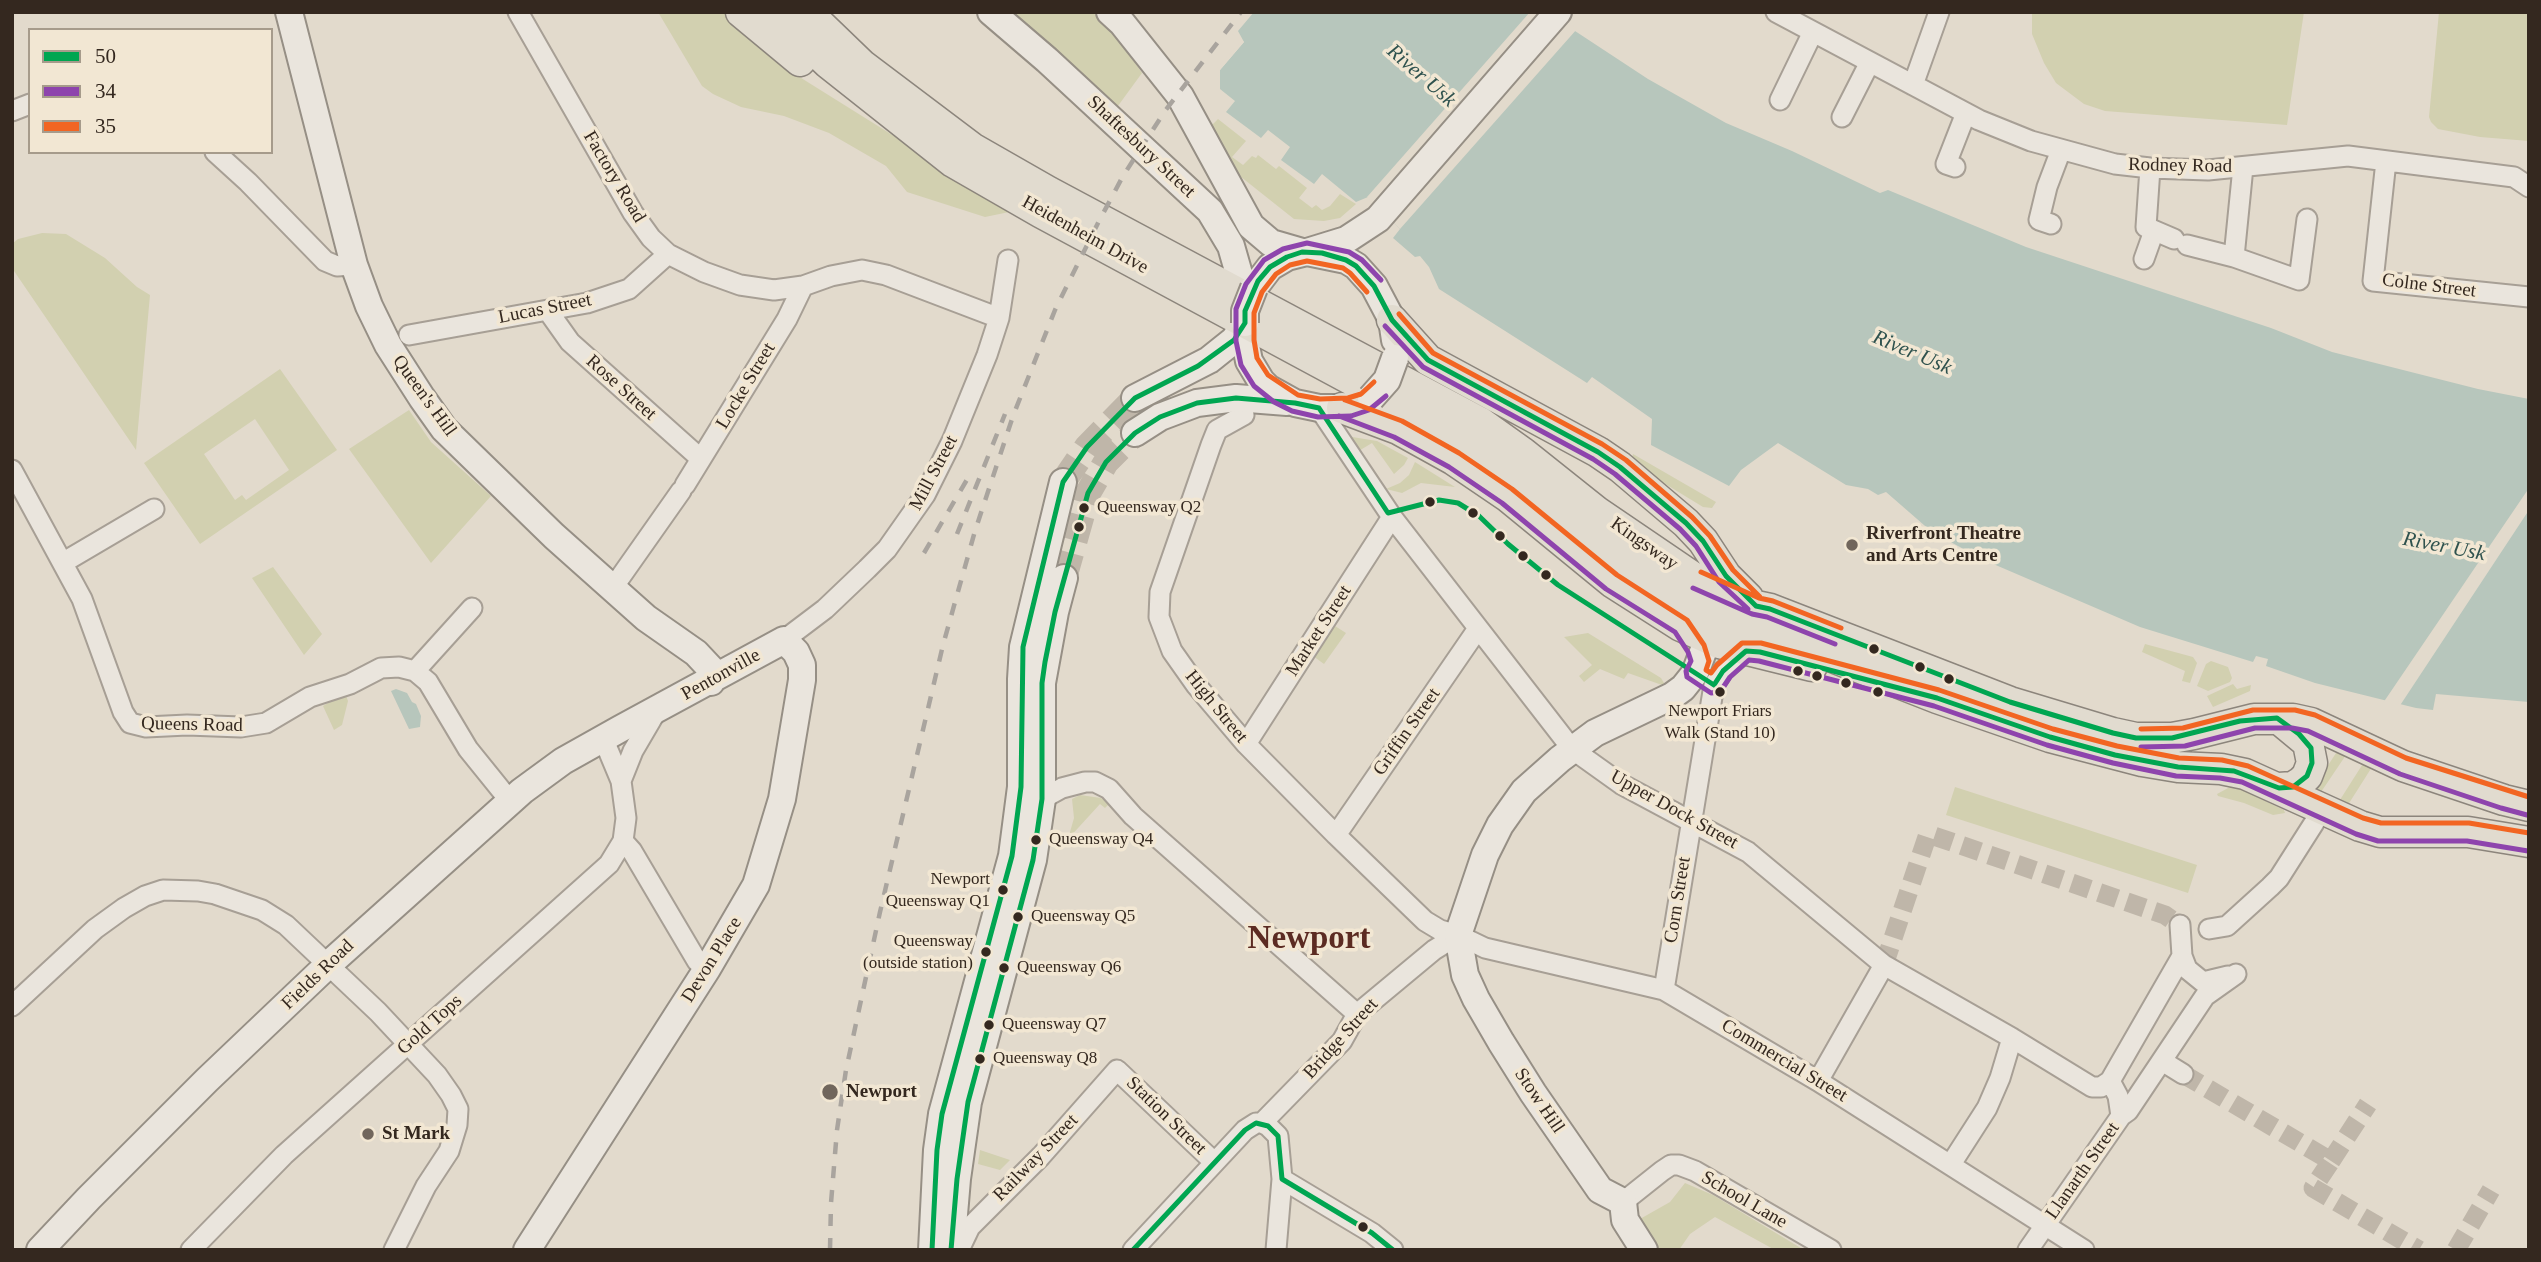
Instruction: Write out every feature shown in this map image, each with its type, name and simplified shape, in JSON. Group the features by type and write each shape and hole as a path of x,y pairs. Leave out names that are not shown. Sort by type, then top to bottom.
{"main road":[{"name":"Queen's Hill","path":"289,12 355,265 369,306 388,345 444,429 539,523 612,589 646,618 696,653 711,669 711,682"},
{"path":"741,12 805,65 924,141"},
{"name":"Heidenheim Drive","path":"775,12 828,63 953,162 1040,212 1429,408"},
{"name":"Heidenheim Drive","path":"807,12 852,56 972,148 1429,408"},
{"path":"825,12 841,33 898,92"},
{"name":"Shaftesbury Street","path":"991,12 1047,60 1210,211 1231,246 1245,311"},
{"name":"Shaftesbury Street","path":"1110,12 1122,23 1180,96 1251,226 1271,243 1305,252"},
{"path":"1135,398 1209,360 1228,345 1270,267 1287,257 1346,240 1381,216 1558,12"},
{"path":"1374,286 1369,259 1372,238 1381,216"},
{"path":"1305,252 1346,260 1356,266 1374,286 1392,320 1428,360 1598,452 1620,467 1686,523 1703,541 1726,576 1756,606"},
{"path":"1245,311 1249,361 1268,388 1398,429 1454,460 1507,496 1612,582 1703,650 1765,653 1937,698"},
{"path":"1135,433 1160,416 1197,403 1236,398 1319,406 1358,405 1371,398 1387,380 1395,358 1392,320"},
{"name":"Kingsway","path":"1429,408 1503,437 1597,512 1697,580 1756,606 1770,608 2010,702 2137,738 2172,738 2240,721 2277,718 2311,723 2403,766 2529,806"},
{"name":"Kingsway","path":"1429,408 1469,443 1626,561 1671,588 1703,650 1937,698 2050,737 2115,755 2178,766 2234,771 2279,788 2319,816 2380,832 2468,832 2529,842"},
{"path":"932,1250 937,1150 942,1114 1012,856 1021,787 1023,647 1063,482"},
{"path":"951,1250 968,1102 1033,860 1041,802 1042,683 1064,578"},
{"path":"1458,935 1485,855 1500,825 1524,792 1572,749 1595,733 1672,696 1683,688 1703,650 1736,604 1756,606"},
{"name":"Pentonville","path":"602,739 784,640"},
{"name":"Devon Place","path":"527,1250 707,969 756,885 782,799 802,680 802,665 796,652 784,640"},
{"path":"2277,718 2304,738 2312,756 2311,770 2304,779 2293,787 2279,788"},
{"name":"Fields Road","path":"40,1250 207,1080 329,964 510,802 563,761 602,739"},
{"name":"Stow Hill","path":"1458,935 1465,975 1476,999 1532,1093 1600,1189 1623,1202"},
{"path":"1623,1202 1625,1220 1644,1250"}],"street":[{"name":"Factory Road","path":"518,12 633,213 651,238 668,254 704,272 740,285 774,290 803,286 831,276 862,270 886,275 999,318"},
{"name":"Rodney Road","path":"1776,12 1966,113 2008,132 2115,164 2208,170 2334,157 2514,177 2529,187"},
{"path":"1913,85 1940,12"},
{"path":"1780,100 1813,32"},
{"path":"1842,117 1870,62"},
{"path":"1955,167 1946,164 1966,113"},
{"path":"2052,224 2039,220 2047,187 2061,149"},
{"path":"217,154 248,181 325,261 337,266 355,265"},
{"name":"Colne Street","path":"2386,161 2373,281 2523,297"},
{"path":"2234,257 2243,167"},
{"path":"2150,168 2146,227 2180,242 2234,257 2299,280 2307,219"},
{"path":"2144,259 2154,231"},
{"name":"Lucas Street","path":"409,335 587,303 629,289 668,254"},
{"name":"Mill Street","path":"784,640 825,609 877,559 925,495 952,441 987,355 999,318 1009,260"},
{"name":"Locke Street","path":"612,589 683,488 787,319 803,286"},
{"name":"Rose Street","path":"548,311 570,342 701,459"},
{"name":"Upper Dock Street","path":"1319,406 1390,515 1572,749 1620,784 1748,852 1884,965 2012,1038 2101,1084"},
{"name":"High Street","path":"1244,415 1217,430 1160,592 1159,617 1171,651 1246,744 1336,835 1425,921 1440,930 1458,935"},
{"name":"Queens Road","path":"12,470 82,599 123,712 130,723 146,727 241,727 266,723 301,701 349,684 382,667 415,671"},
{"path":"64,562 154,509"},
{"name":"Market Street","path":"1246,744 1390,515"},
{"path":"472,608 415,671 428,682 468,749 510,802"},
{"name":"Griffin Street","path":"1336,835 1477,630"},
{"path":"1703,650 1723,671 1746,651"},
{"name":"Corn Street","path":"1664,990 1690,819 1703,650"},
{"name":"Pentonville","path":"621,780 633,751 658,709"},
{"path":"602,739 621,780 626,818 623,841 632,851 697,961 707,969"},
{"path":"1041,802 1062,788 1085,782 1095,782 1109,789 1133,816 1357,1014"},
{"path":"2121,1116 2118,1096 2101,1084 2182,956 2176,923 2206,929 2227,926 2279,878 2319,816"},
{"name":"Gold Tops","path":"191,1250 284,1155 609,864 623,841"},
{"path":"12,1006 95,929 124,908 163,890 198,891 262,910 286,925 409,1044 451,1094 458,1109 457,1125 449,1151 426,1186 394,1250"},
{"name":"Commercial Street","path":"1458,935 1486,948 1664,990 1818,1081 2084,1250"},
{"name":"Bridge Street","path":"1133,1250 1214,1162 1342,1041 1357,1014 1434,950 1458,935"},
{"name":"Llanarth Street","path":"2028,1250 2121,1116 2129,1111 2205,996 2236,974 2203,982 2187,969 2182,956"},
{"path":"1818,1081 1884,965"},
{"path":"1951,1164 1986,1108 2000,1078 2012,1038"},
{"path":"2162,1061 2183,1074"},
{"name":"Station Street","path":"1117,1070 1214,1162"},
{"name":"Railway Street","path":"959,1250 971,1227 1041,1156 1117,1070"},
{"path":"1254,1126 1278,1136 1282,1179 1276,1250"},
{"name":"School Lane","path":"1623,1202 1662,1171 1679,1165 1695,1171 1831,1250"},
{"path":"1282,1179 1373,1241 1393,1250"}],"shaded area":[{"path":"658,12 728,12 798,76 1014,211 985,217 907,192 886,166 829,133 784,116 741,107 713,94 702,86"},
{"path":"1007,12 1092,12 1111,28 1142,73 1115,110"},
{"path":"2032,12 2304,12 2287,125 2105,111 2084,104 2056,83 2044,63 2032,34"},
{"path":"2439,12 2529,12 2529,141 2480,137 2438,129 2431,122 2429,117"},
{"path":"1198,114 1213,124 1218,119 1246,141 1232,157 1243,165 1252,156 1256,158 1258,155 1276,169 1279,166 1307,188 1299,198 1312,208 1316,205 1322,210 1330,206 1340,194 1356,204 1340,218 1324,221 1294,219 1231,169"},
{"path":"42,233 66,234 105,258 150,295 136,450 12,268 12,244 18,239"},
{"path":"280,369 337,450 200,544 144,463","holes":["255,419 289,470 246,500 242,495 235,500 204,454"]},
{"path":"409,410 431,442 491,496 431,563 349,449"},
{"path":"1346,436 1377,441 1408,458 1394,474 1372,443 1357,452"},
{"path":"1633,454 1716,502 1712,508 1703,507 1631,463"},
{"path":"1415,462 1455,487 1421,483 1402,493 1386,489 1400,483 1409,475"},
{"path":"273,567 322,634 304,655 252,578"},
{"path":"1335,626 1346,633 1324,664 1313,656"},
{"path":"1588,633 1661,678 1663,688 1662,685 1628,673 1624,679 1600,669 1584,682 1579,676 1592,665 1564,637"},
{"path":"2145,644 2193,657 2197,663 2190,683 2182,681 2185,671 2142,652"},
{"path":"2211,661 2228,667 2232,678 2230,682 2208,691 2197,686 2206,664"},
{"path":"2233,684 2237,689 2251,685 2250,691 2213,707 2207,696"},
{"path":"345,693 348,701 342,725 334,730 323,706 328,703 329,698"},
{"path":"2338,750 2346,755 2319,795 2312,790"},
{"path":"2364,762 2372,767 2346,808 2338,803"},
{"path":"1955,787 2197,865 2188,893 1946,815"},
{"path":"2236,787 2284,810 2285,813 2273,815 2218,796 2217,794"},
{"path":"1080,795 1101,798 1109,804 1105,808 1100,804 1068,839 1074,818 1072,799"},
{"path":"980,1150 1010,1160 1000,1170 978,1164"},
{"path":"1685,1183 1713,1195 1804,1250 1775,1250 1715,1217 1690,1234 1679,1250 1656,1250 1641,1228 1640,1219 1670,1202"}],"water":[{"name":"River Usk","path":"1215,12 1553,12 1575,31 1648,79 1726,123 1880,193 1888,190 2026,247 2271,328 2332,352 2478,389 2529,399 2529,702 2436,694 2433,710 2416,708 2315,683 2266,666 2268,659 2256,656 2253,662 2140,627 1984,560 1932,532 1886,492 1878,495 1868,489 1846,485 1778,443 1741,470 1729,486 1651,445 1652,419 1592,377 1587,383 1439,289 1429,267 1420,256 1415,257 1393,238 1400,229 1368,197 1356,202 1322,174 1314,184 1281,160 1290,147 1268,130 1261,138 1226,112 1235,101 1220,89 1220,70 1244,42"},
{"path":"396,689 407,693 416,704 421,716 420,727 409,729 391,691"}],"pier":[{"path":"1211,12 1254,12 1238,31 1244,42 1220,70 1217,79 1217,68 1240,42"},
{"path":"1530,12 1558,12 1577,29 1400,229 1367,197"},
{"path":"2529,488 2529,510 2399,707 2383,703"}],"tunnel":[{"path":"1063,482 1087,447 1135,398"},
{"path":"1064,578 1088,493 1106,462 1135,433"},
{"path":"1884,965 1928,834 2165,915 2172,920"},
{"path":"2183,1074 2331,1161 2313,1188 2419,1250"},
{"path":"2331,1161 2368,1104"},
{"path":"2456,1250 2491,1190"}],"railway":[{"path":"830,1250 837,1130 846,1070 880,912 943,645 975,531 1013,416 1055,310 1123,176 1165,111 1241,12"},
{"path":"957,534 1005,414"},
{"path":"924,553 972,471"}],"transit line":[{"name":"34","path":"1381,280 1362,260 1349,252 1307,243 1283,249 1264,260 1246,284 1236,309 1236,341 1241,365 1254,386 1274,402 1292,411 1318,417 1351,416 1369,410 1386,396"},
{"name":"50","path":"932,1250 937,1150 942,1114 1012,856 1021,787 1023,647 1063,482 1087,447 1135,398 1198,366 1234,340 1245,323 1245,311 1258,281 1270,267 1287,257 1302,252 1322,253 1356,266 1374,286 1392,320 1428,360 1598,452 1620,467 1686,523 1703,541 1726,576 1756,606 1770,609 2010,702 2113,733 2136,738 2172,738 2240,721 2277,718 2299,734 2311,748 2312,763 2307,776 2293,787 2279,788 2234,771 2178,767 2115,755 2050,737 1937,698 1760,652 1746,651 1723,671 1714,685 1558,585 1479,516 1458,503 1439,500 1388,513 1319,408 1236,398 1197,403 1160,417 1135,433 1106,462 1088,493 1055,612 1045,662 1042,683 1042,799 1033,860 968,1102 957,1179 951,1250"},
{"name":"35","path":"1367,292 1343,268 1307,261 1290,265 1276,274 1262,292 1254,313 1254,340 1257,358 1268,375 1298,395 1320,399 1348,398 1361,394 1374,382"},
{"name":"35","path":"1399,314 1433,353 1602,444 1626,460 1692,517 1710,536 1733,570 1760,597"},
{"name":"34","path":"1385,326 1423,367 1593,459 1615,474 1680,529 1696,546 1719,582 1748,609"},
{"name":"35","path":"1345,400 1402,421 1459,453 1512,489 1617,575 1687,620 1704,645 1709,661 1706,670 1711,673 1742,643 1761,643 1939,690 2053,729 2117,746 2179,758 2222,760 2248,766 2363,818 2381,823 2469,823 2529,833"},
{"name":"34","path":"1339,416 1394,437 1449,467 1502,503 1606,589 1675,632 1691,661 1686,671 1687,677 1711,693 1720,692 1730,677 1749,660 1759,661 1934,706 2047,745 2113,763 2176,776 2242,782 2356,834 2378,841 2467,841 2528,851"},
{"name":"35","path":"1701,572 1759,598 1841,628"},
{"name":"34","path":"1693,588 1752,614 1767,617 1835,644"},
{"name":"35","path":"2141,729 2183,728 2253,710 2295,710 2315,715 2406,758 2529,797"},
{"name":"34","path":"2141,747 2185,746 2255,728 2292,728 2308,731 2400,774 2527,815"},
{"name":"50","path":"1133,1250 1245,1130 1256,1123 1268,1126 1278,1136 1282,1179 1372,1233 1393,1250"}],"place":[{"name":"Queensway Q2","path":"1084,508"},
{"name":"Riverfront Theatre and Arts Centre","path":"1852,545"},
{"name":"Newport Friars Walk (Stand 10)","path":"1720,692"},
{"name":"Queensway Q4","path":"1036,840"},
{"name":"Newport Queensway Q1","path":"1003,890"},
{"name":"Queensway Q5","path":"1018,917"},
{"name":"Queensway (outside station)","path":"986,952"},
{"name":"Queensway Q6","path":"1004,968"},
{"name":"Queensway Q7","path":"989,1025"},
{"name":"Queensway Q8","path":"980,1059"},
{"name":"Newport","path":"830,1092"},
{"name":"St Mark","path":"368,1134"}],"district":[{"name":"Newport","path":"1309,939"}]}
